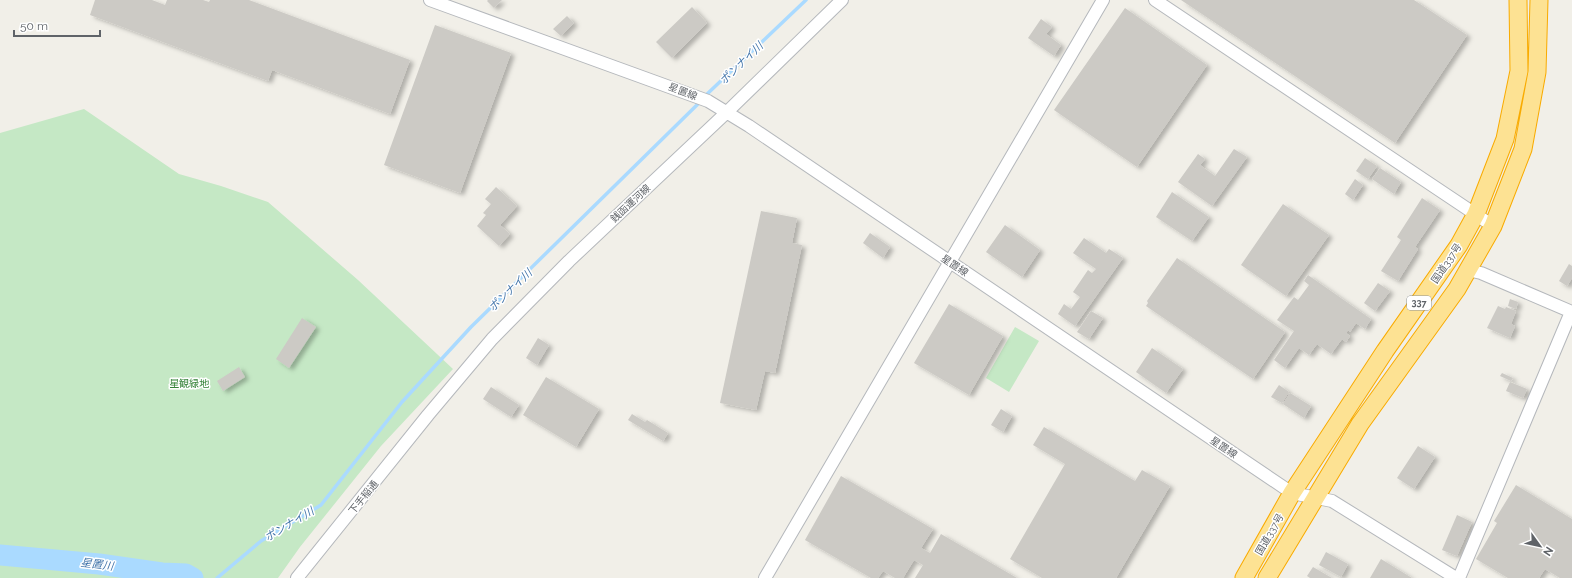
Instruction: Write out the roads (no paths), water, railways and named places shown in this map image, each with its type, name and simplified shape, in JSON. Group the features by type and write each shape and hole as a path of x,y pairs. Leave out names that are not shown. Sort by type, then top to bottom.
{"highway":[{"name":"国道337号","path":"1244,578 1292,493 1385,351 1459,245 1476,214 1505,139 1519,70 1518,0"},
{"name":"国道337号","path":"1267,578 1360,424 1457,289 1493,226 1523,149 1537,72 1539,0"}],"street":[{"name":"星置線","path":"430,0 708,101 749,126 1292,493 1332,501 1456,578"},
{"name":"銭函運河線","path":"428,415 492,339 558,272 726,113 842,0"},
{"path":"765,578 1103,0"},
{"path":"1155,0 1493,226"},
{"path":"1459,578 1571,312 1481,273 1467,270"},
{"name":"下手稲通","path":"298,578 428,415"}],"waterway":[{"name":"ポンナイ川","path":"705,96 806,0"},
{"name":"ポンナイ川","path":"217,578 261,541 321,505 402,402 471,327 701,101"},
{"name":"星置川","path":"0,555 99,564 162,573 186,574 193,578"}],"park label":[{"name":"星観緑地","path":"189,383"}]}
